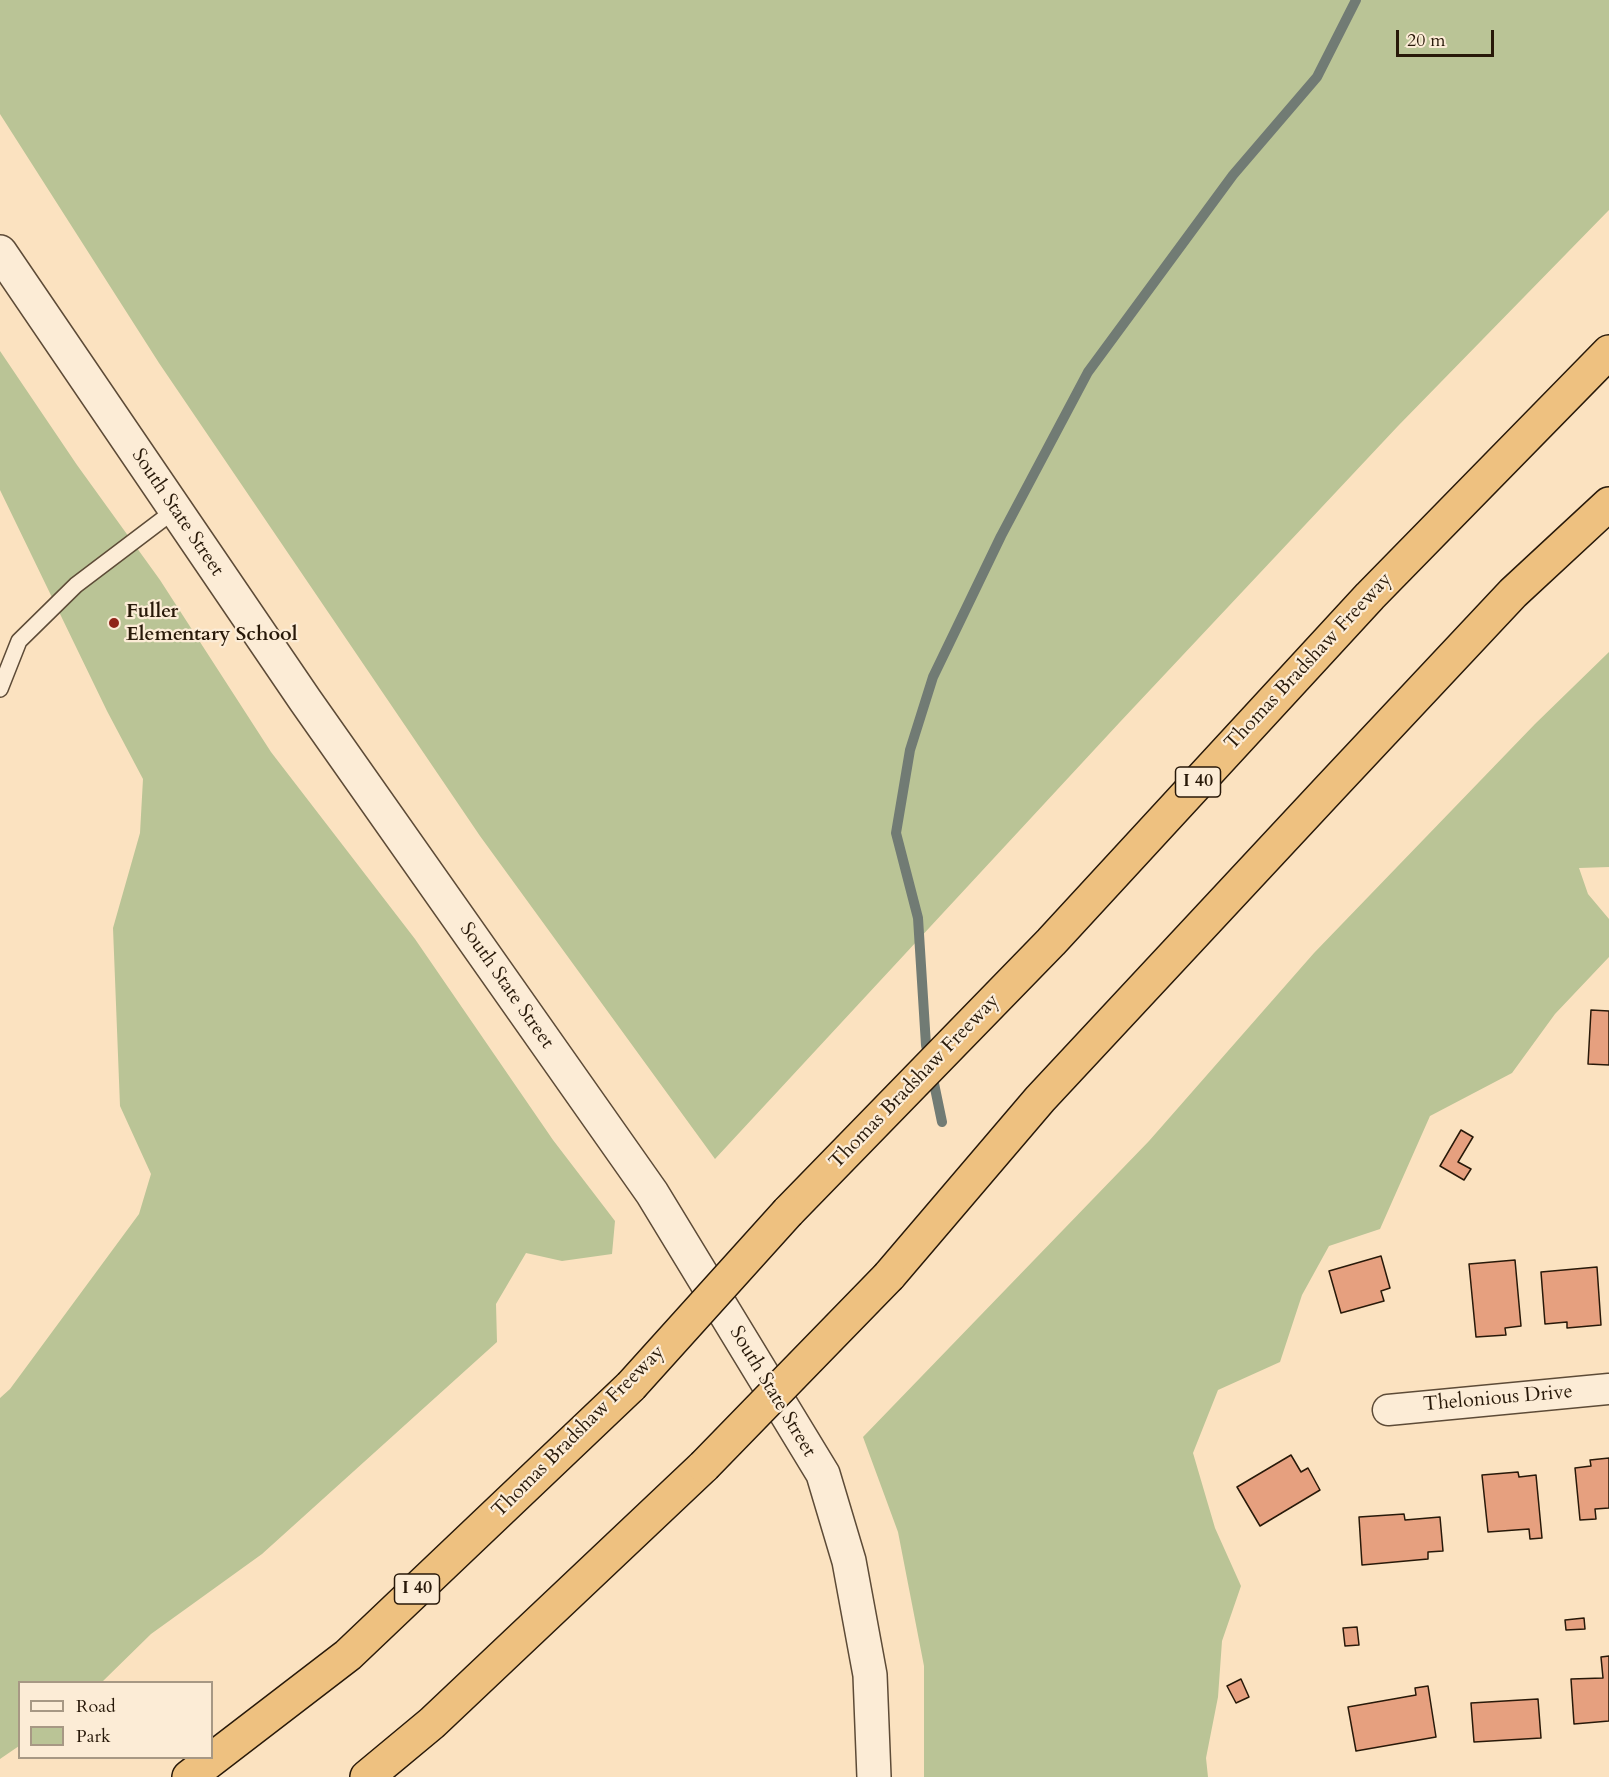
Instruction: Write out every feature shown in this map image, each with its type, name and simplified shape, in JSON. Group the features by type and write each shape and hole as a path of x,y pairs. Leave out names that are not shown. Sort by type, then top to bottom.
{"highway":[{"name":"Thomas Bradshaw Freeway","path":"213,1758 348,1654 631,1386 788,1212 1051,942 1370,596 1609,352"},
{"path":"367,1777 432,1723 704,1466 889,1276 1040,1099 1513,593 1609,504"},
{"name":"Thomas Bradshaw Freeway","path":"189,1777 212,1759"}],"street":[{"name":"South State Street","path":"0,252 305,700 652,1193 823,1474 849,1561 870,1675 874,1777"},
{"name":"Thelonious Drive","path":"1388,1410 1609,1389"}],"lane":[{"path":"0,689 19,641 76,585 175,510"}],"green space":[{"path":"0,0 1609,0 1609,210 1398,426 715,1159 480,836 159,363 0,114"},
{"path":"0,351 77,465 160,580 271,752 415,939 553,1140 615,1221 612,1254 562,1261 526,1253 496,1304 497,1342 262,1554 151,1634 103,1681 18,1681 18,1747 0,1759 0,1398 10,1389 139,1214 151,1174 120,1106 113,928 140,833 143,779 107,711 0,490"},
{"path":"1609,652 1609,867 1579,868 1588,894 1609,919 1609,957 1555,1014 1512,1073 1430,1116 1380,1229 1329,1246 1302,1295 1280,1362 1218,1390 1193,1453 1215,1528 1241,1586 1222,1641 1218,1697 1206,1758 1208,1777 924,1777 924,1666 898,1532 863,1437 1149,1141 1314,953 1535,724"}],"building":[{"path":"1591,1010 1609,1011 1609,1065 1588,1064"},
{"path":"1461,1130 1473,1137 1458,1162 1471,1169 1464,1180 1440,1166"},
{"path":"1381,1256 1390,1288 1381,1291 1384,1301 1341,1313 1329,1271"},
{"path":"1515,1260 1521,1326 1505,1328 1506,1335 1476,1337 1469,1264"},
{"path":"1597,1267 1601,1325 1567,1328 1567,1322 1545,1324 1541,1272"},
{"path":"1291,1455 1301,1472 1308,1468 1320,1490 1260,1526 1237,1487"},
{"path":"1609,1458 1609,1508 1595,1509 1596,1519 1580,1520 1575,1468 1591,1466 1590,1460"},
{"path":"1518,1472 1519,1477 1536,1475 1542,1538 1530,1539 1529,1529 1488,1532 1482,1475"},
{"path":"1404,1514 1405,1520 1440,1517 1443,1551 1428,1552 1428,1559 1362,1565 1359,1517"},
{"path":"1584,1618 1585,1629 1566,1630 1565,1620"},
{"path":"1357,1627 1359,1645 1345,1646 1343,1628"},
{"path":"1609,1656 1609,1721 1574,1724 1571,1679 1603,1678 1601,1657"},
{"path":"1241,1679 1249,1697 1236,1703 1227,1686"},
{"path":"1428,1686 1436,1737 1356,1751 1348,1707 1416,1695 1415,1688"},
{"path":"1538,1699 1541,1738 1474,1742 1471,1703"}],"waterway":[{"path":"942,1122 926,1045 918,918 896,833 910,750 933,677 1001,536 1088,372 1233,175 1317,77 1356,0"}],"place":[{"name":"Fuller Elementary School","path":"114,623"}]}
